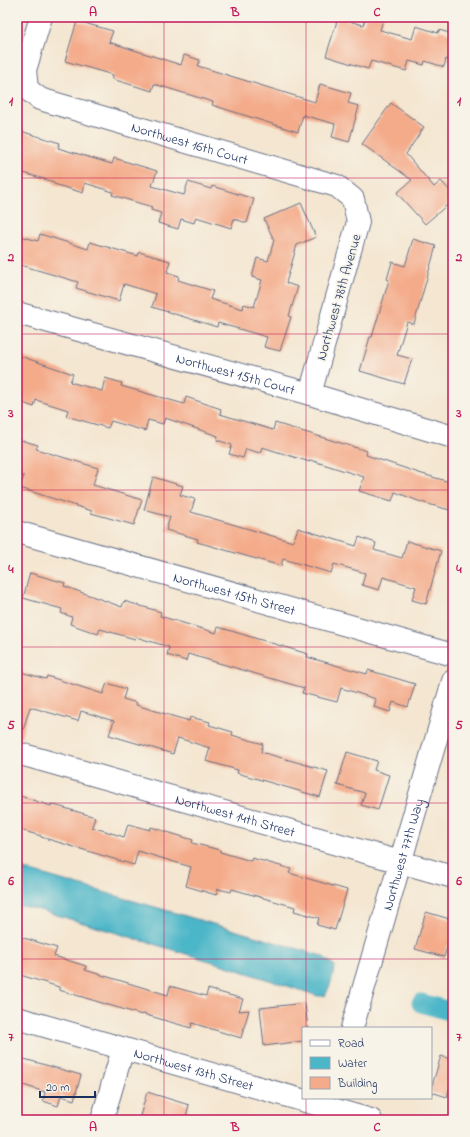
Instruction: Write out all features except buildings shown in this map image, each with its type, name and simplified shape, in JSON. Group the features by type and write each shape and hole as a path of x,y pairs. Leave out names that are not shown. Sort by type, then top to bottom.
{"street":[{"name":"Northwest 16th Court","path":"41,17 25,70 27,89 40,99 337,186 353,199"},
{"name":"Northwest 78th Avenue","path":"310,394 358,222 353,199"},
{"name":"Northwest 15th Court","path":"17,313 310,394 453,437"},
{"name":"Northwest 15th Street","path":"17,532 453,655"},
{"name":"Northwest 77th Way","path":"352,1027 453,681"},
{"name":"Northwest 14th Street","path":"17,752 453,877"},
{"name":"Northwest 13th Street","path":"17,1018 371,1120"},
{"path":"102,1120 123,1049"}],"water":[{"path":"17,867 322,956 334,965 330,985 325,996 318,996 223,965 40,910 17,905"}],"waterway":[{"path":"421,1003 453,1012"}]}
